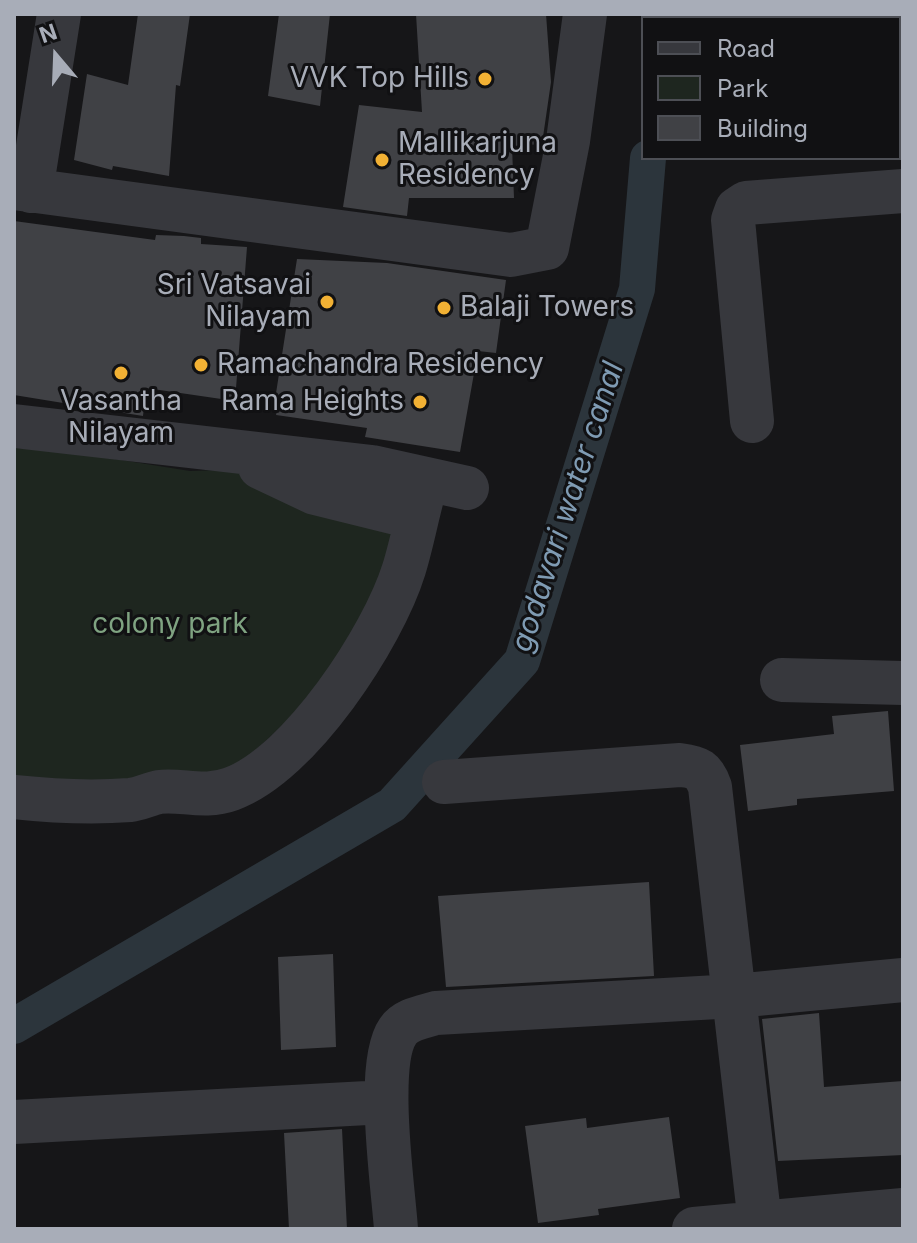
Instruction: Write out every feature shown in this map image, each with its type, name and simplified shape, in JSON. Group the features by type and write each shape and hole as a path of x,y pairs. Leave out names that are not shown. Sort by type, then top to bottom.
{"street":[{"path":"59,14 23,190 511,255 547,248 568,141 585,14"},
{"path":"752,421 733,220 737,209 746,203 903,191"},
{"path":"14,426 372,467 437,495"},
{"path":"14,444 267,468 315,493 437,495"},
{"path":"14,797 86,802 134,800 161,792 191,796 232,789 271,764 326,711 382,622 437,495"},
{"path":"782,680 903,683"},
{"path":"444,782 680,765 695,767 705,773 710,787 760,1223"},
{"path":"396,1229 386,1102 390,1053 396,1033 405,1023 436,1013 735,996 903,980"},
{"path":"14,1122 386,1102"},
{"path":"694,1229 760,1223 844,1222 903,1210"}],"green space":[{"name":"colony park","path":"14,448 71,452 190,471 253,469 408,522 348,664 229,775 14,786"}],"building":[{"path":"138,14 190,14 180,86 176,85 169,176 113,166 112,170 74,160 87,74 128,85"},
{"path":"279,14 330,14 320,106 268,96"},
{"name":"VVK Top Hills","path":"416,14 546,14 551,82 542,144 512,146 514,198 409,198 407,216 343,207 359,105 422,112"},
{"path":"14,221 155,240 156,235 184,236 201,238 201,244 247,247 235,401 146,388 143,416 14,395"},
{"path":"297,259 387,263 506,280 496,353 478,351 460,452 365,437 367,428 276,415 278,407 274,406"},
{"path":"888,711 894,791 797,799 797,805 748,811 740,745 834,734 832,716"},
{"path":"649,882 654,976 446,987 438,896"},
{"path":"333,954 336,1047 281,1050 278,957"},
{"path":"819,1013 824,1087 903,1081 903,1155 778,1161 762,1019"},
{"path":"669,1117 680,1198 598,1209 599,1215 538,1223 525,1126 586,1118 587,1128"},
{"path":"342,1129 347,1229 289,1229 284,1133"}],"waterway":[{"name":"godavari water canal","path":"14,1026 392,805 522,661 637,289 648,160"}],"place":[{"name":"VVK Top Hills","path":"485,79"},
{"name":"Mallikarjuna Residency","path":"382,160"},
{"name":"Sri Vatsavai Nilayam","path":"327,302"},
{"name":"Balaji Towers","path":"444,308"},
{"name":"Ramachandra Residency","path":"201,365"},
{"name":"Vasantha Nilayam","path":"121,373"},
{"name":"Rama Heights","path":"420,402"}]}
